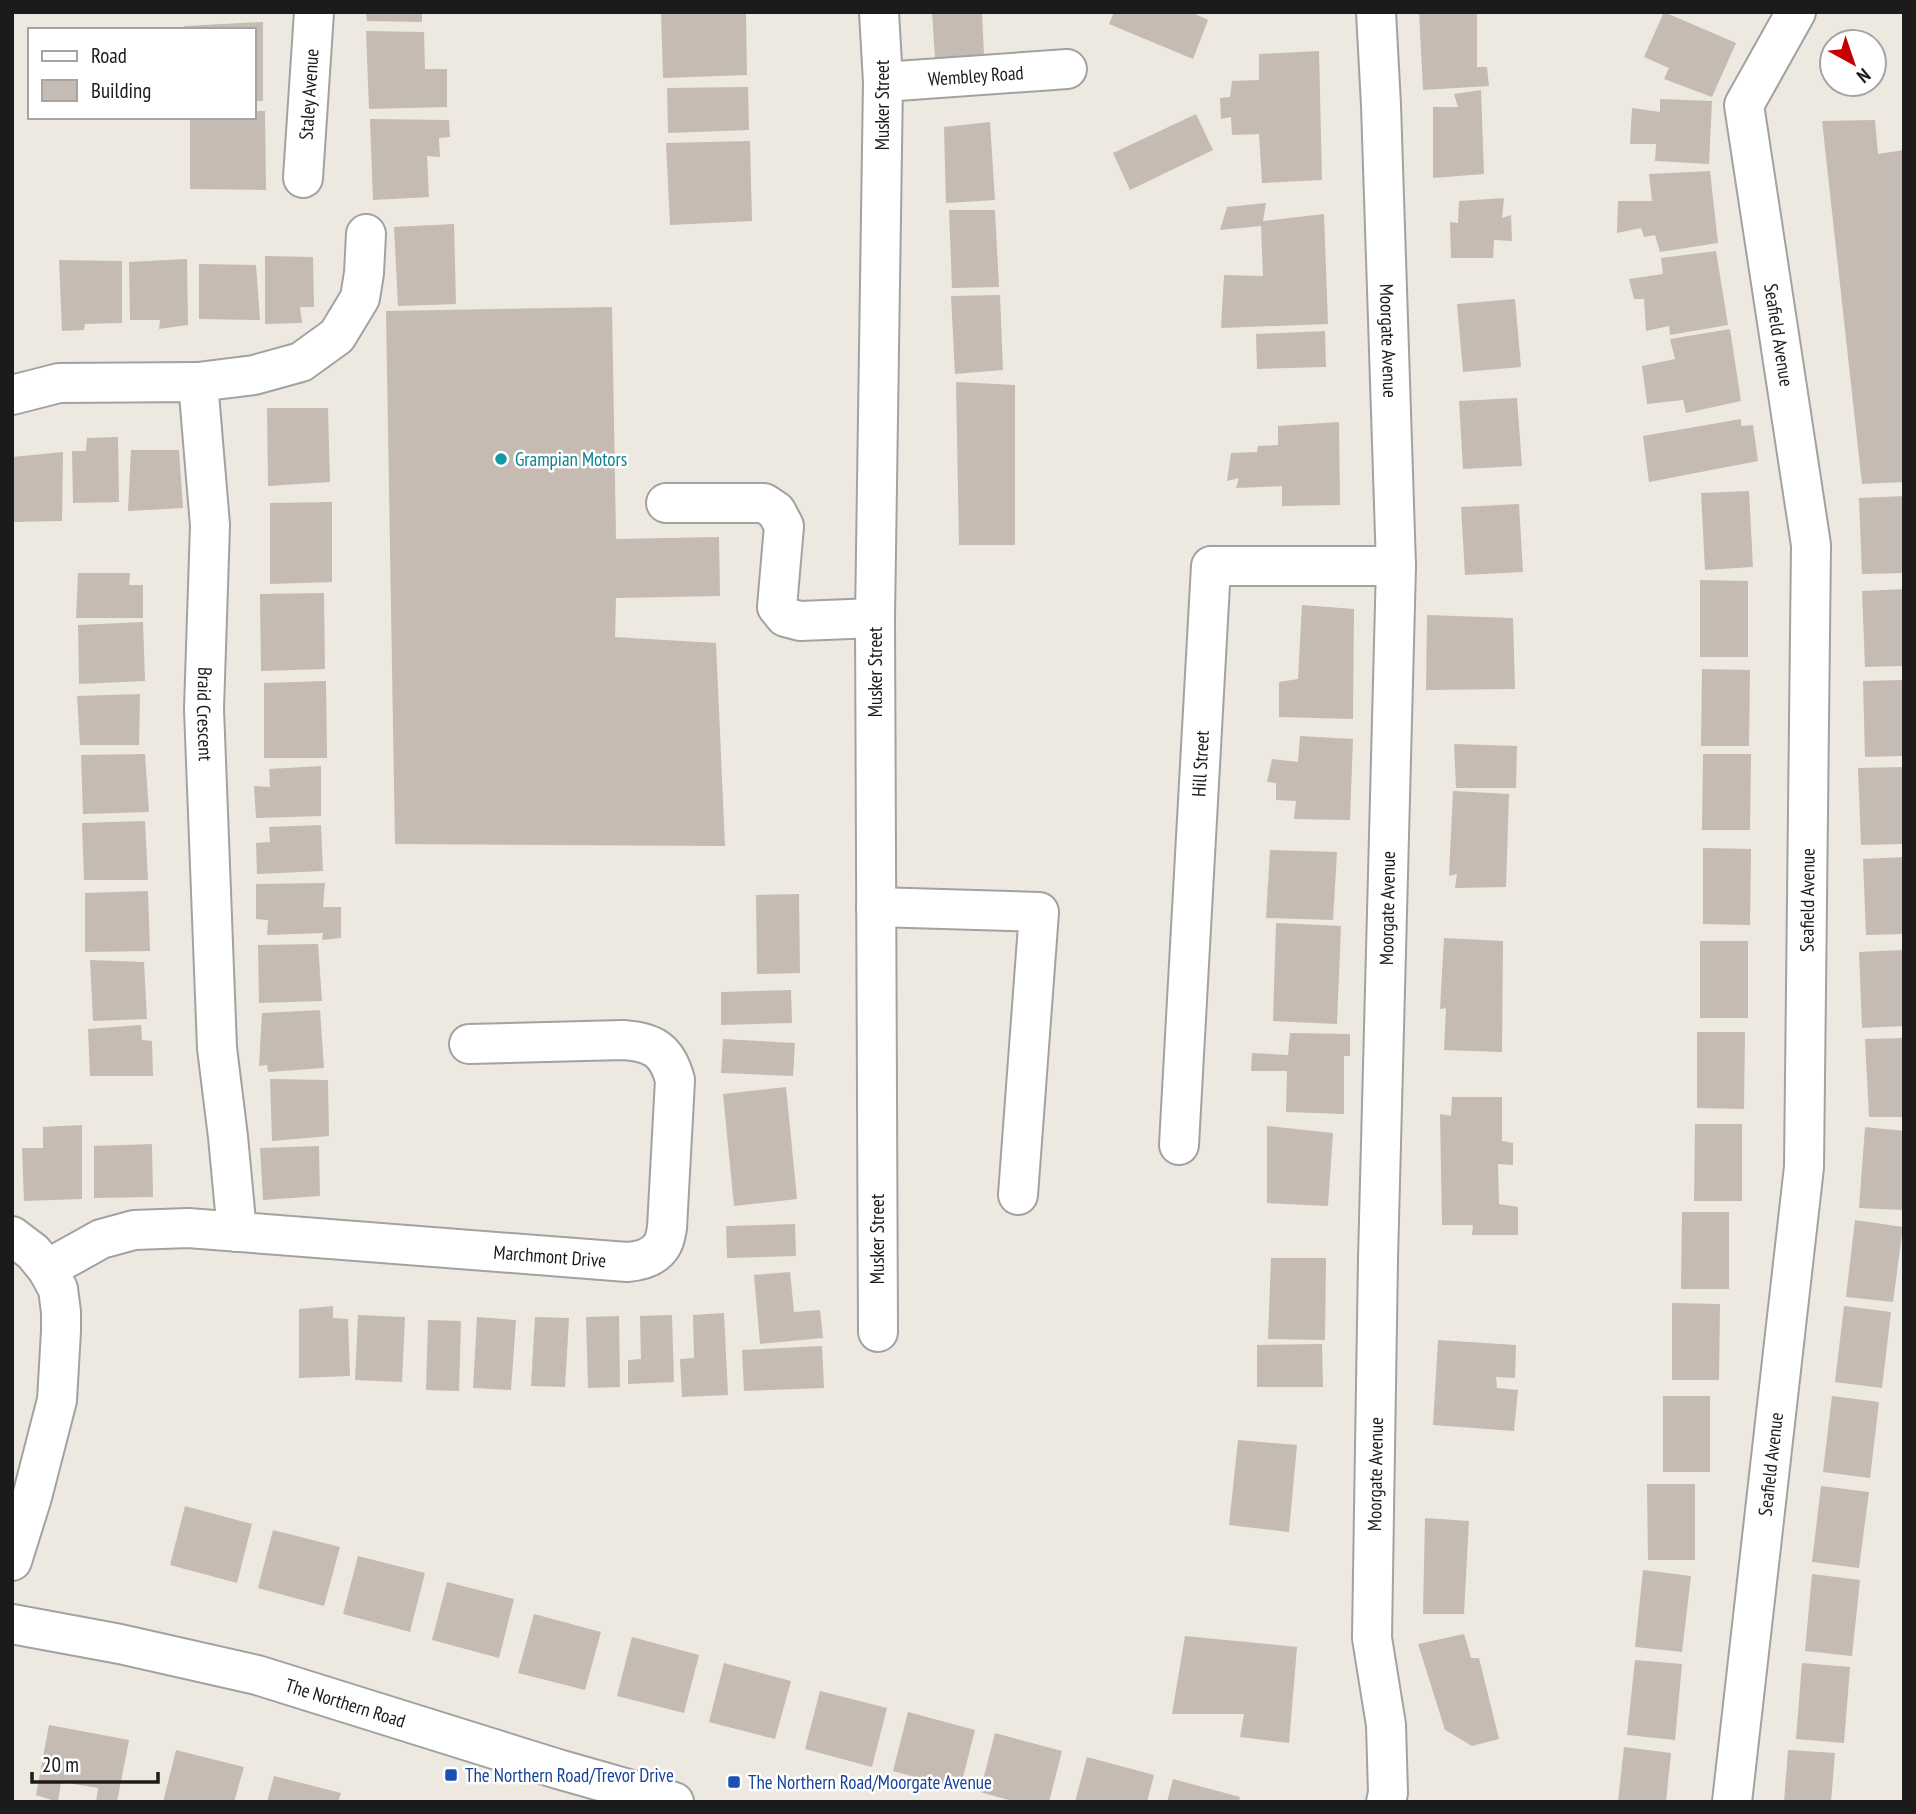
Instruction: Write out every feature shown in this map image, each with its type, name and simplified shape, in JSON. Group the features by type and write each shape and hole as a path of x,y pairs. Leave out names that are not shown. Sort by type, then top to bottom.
{"street":[{"name":"Staley Avenue","path":"303,178 314,12"},
{"name":"Musker Street","path":"878,1332 875,618 883,82 879,12"},
{"name":"Moorgate Avenue","path":"1376,12 1396,566 1378,1259 1372,1638 1386,1725 1387,1798"},
{"name":"Seafield Avenue","path":"1732,1802 1804,1167 1811,545 1744,105 1796,12"},
{"name":"Wembley Road","path":"883,82 1067,69"},
{"path":"12,396 59,383 198,382 254,375 301,362 337,336 360,298 366,234"},
{"name":"Braid Crescent","path":"198,382 210,525 204,709 216,1048 237,1232"},
{"path":"666,503 764,503 776,511 784,526 777,607 785,617 800,621 875,618"},
{"name":"Hill Street","path":"1179,1145 1211,566 1396,566"},
{"path":"876,907 1039,912 1018,1195"},
{"name":"Marchmont Drive","path":"47,1269 101,1239 134,1230 188,1228 627,1262 641,1261 654,1253 662,1245 667,1228 675,1080 670,1064 662,1052 642,1042 623,1040 469,1044"},
{"path":"12,1236 33,1252 47,1269 58,1289 61,1312 57,1400 12,1561"},
{"name":"The Northern Road","path":"12,1624 120,1644 257,1675 558,1769 674,1802"}],"building":[{"path":"366,12 422,12 422,22 367,21"},
{"path":"661,12 746,12 747,75 663,78"},
{"path":"932,12 982,12 984,55 935,58"},
{"path":"1114,12 1191,12 1208,20 1193,59 1109,24"},
{"path":"1419,12 1477,12 1477,67 1487,67 1489,86 1423,90"},
{"path":"1664,12 1736,43 1712,97 1664,79 1669,68 1644,57"},
{"path":"263,22 263,101 256,101 256,28 184,26"},
{"path":"366,31 424,32 425,69 447,69 447,107 369,109"},
{"path":"1319,51 1322,180 1262,183 1259,134 1232,135 1231,117 1221,119 1220,98 1230,97 1232,81 1259,80 1259,54"},
{"path":"748,87 749,130 668,133 667,88"},
{"path":"1481,90 1484,174 1433,178 1433,107 1458,107 1454,94"},
{"path":"1660,99 1712,101 1709,164 1655,161 1656,144 1630,144 1632,108 1660,112"},
{"path":"256,111 265,111 266,190 190,189 190,119 256,119"},
{"path":"1196,114 1213,150 1130,190 1113,153"},
{"path":"370,119 449,120 450,137 439,138 440,157 427,156 429,197 373,200"},
{"path":"1875,120 1878,154 1904,150 1904,482 1862,484 1822,121"},
{"path":"990,122 995,200 946,203 944,127"},
{"path":"750,141 752,221 670,225 666,143"},
{"path":"1710,171 1718,243 1660,252 1655,235 1644,237 1641,228 1617,233 1618,201 1652,201 1649,174"},
{"path":"1504,198 1502,218 1511,215 1512,241 1494,240 1493,258 1451,258 1450,222 1458,223 1459,201"},
{"path":"1266,203 1263,221 1324,214 1328,324 1221,328 1224,275 1263,276 1261,226 1220,230 1227,207"},
{"path":"949,210 995,210 999,287 952,288"},
{"path":"454,224 456,304 398,306 394,227"},
{"path":"1716,251 1728,325 1670,335 1669,326 1646,331 1644,299 1634,299 1629,279 1663,274 1661,258"},
{"path":"265,256 313,257 314,307 300,307 302,323 265,324"},
{"path":"187,259 188,325 159,329 160,320 130,320 129,262"},
{"path":"59,260 122,261 122,323 85,324 84,330 62,331"},
{"path":"199,264 256,265 260,320 199,319"},
{"path":"1000,295 1003,370 955,374 951,296"},
{"path":"1515,299 1521,367 1463,372 1457,304"},
{"path":"612,307 616,539 719,537 720,596 616,598 615,637 716,643 725,846 395,844 386,311"},
{"path":"1730,329 1741,401 1686,413 1683,400 1647,404 1642,366 1675,359 1670,339"},
{"path":"1325,331 1326,367 1257,369 1256,334"},
{"path":"956,382 1015,385 1015,545 959,545"},
{"path":"1517,398 1522,466 1463,469 1459,401"},
{"path":"267,408 328,408 330,482 268,486"},
{"path":"1741,419 1741,426 1753,425 1758,461 1649,482 1643,436"},
{"path":"1339,422 1340,505 1282,506 1282,486 1236,488 1239,478 1227,481 1231,453 1257,452 1258,446 1278,445 1278,426"},
{"path":"118,437 119,502 73,503 72,451 86,451 87,438"},
{"path":"131,450 179,450 183,508 128,511"},
{"path":"63,452 62,521 12,522 12,457"},
{"path":"1749,491 1753,567 1705,570 1701,493"},
{"path":"1904,496 1904,573 1862,574 1859,498"},
{"path":"332,502 332,582 270,584 270,503"},
{"path":"1519,504 1523,572 1465,575 1461,507"},
{"path":"78,573 130,573 129,585 143,585 143,618 76,618"},
{"path":"1700,580 1748,581 1748,657 1700,657"},
{"path":"1904,589 1904,666 1865,667 1862,591"},
{"path":"324,593 325,669 261,671 260,594"},
{"path":"1302,605 1354,609 1353,719 1279,717 1279,682 1298,679"},
{"path":"1427,615 1513,618 1515,689 1426,690"},
{"path":"143,622 145,681 79,684 78,625"},
{"path":"1702,669 1750,670 1749,746 1701,746"},
{"path":"1904,680 1904,756 1865,757 1863,681"},
{"path":"326,681 327,758 264,758 264,683"},
{"path":"140,694 139,745 80,745 77,696"},
{"path":"1300,736 1353,739 1350,820 1294,819 1296,801 1276,800 1276,783 1267,782 1272,759 1298,762"},
{"path":"1454,744 1517,746 1516,788 1456,788"},
{"path":"145,754 149,812 83,814 81,755"},
{"path":"1703,754 1751,754 1750,830 1702,830"},
{"path":"321,766 321,816 256,818 254,786 270,787 269,769"},
{"path":"1904,767 1904,844 1861,845 1858,768"},
{"path":"1453,791 1509,794 1506,887 1455,888 1457,874 1449,876"},
{"path":"145,821 148,880 84,880 82,823"},
{"path":"321,825 323,871 257,874 256,843 270,842 269,827"},
{"path":"1703,848 1751,849 1750,925 1703,924"},
{"path":"1270,850 1337,852 1333,920 1266,918"},
{"path":"1904,857 1904,934 1866,935 1863,859"},
{"path":"325,883 323,907 341,907 341,938 322,940 323,933 267,935 268,920 256,919 256,884"},
{"path":"148,891 150,951 85,952 85,893"},
{"path":"799,894 800,973 757,974 756,895"},
{"path":"1276,923 1341,926 1337,1024 1273,1021"},
{"path":"1444,938 1503,941 1502,1052 1444,1050 1446,1008 1440,1009"},
{"path":"1700,941 1748,941 1748,1018 1700,1018"},
{"path":"318,944 322,1001 259,1003 258,945"},
{"path":"1904,950 1904,1026 1862,1028 1859,952"},
{"path":"90,960 144,962 147,1019 93,1021"},
{"path":"791,990 792,1023 721,1025 721,992"},
{"path":"320,1010 324,1068 268,1072 267,1065 259,1066 262,1013"},
{"path":"141,1025 142,1040 152,1041 153,1076 90,1076 88,1029"},
{"path":"1697,1032 1745,1032 1744,1109 1697,1108"},
{"path":"1290,1033 1350,1034 1350,1056 1344,1056 1344,1114 1286,1112 1287,1071 1251,1071 1252,1053 1288,1055"},
{"path":"1904,1038 1904,1117 1869,1117 1865,1039"},
{"path":"723,1039 795,1043 793,1076 721,1073"},
{"path":"270,1079 328,1080 329,1136 272,1141"},
{"path":"786,1087 797,1199 734,1206 723,1094"},
{"path":"1452,1097 1502,1097 1502,1141 1513,1143 1513,1165 1498,1164 1499,1204 1518,1207 1518,1235 1472,1235 1473,1225 1442,1225 1440,1114 1451,1116"},
{"path":"1695,1124 1742,1124 1742,1201 1694,1201"},
{"path":"82,1125 82,1199 24,1201 22,1148 43,1148 43,1127"},
{"path":"1267,1126 1333,1133 1328,1206 1267,1203"},
{"path":"1865,1127 1904,1131 1904,1210 1859,1208"},
{"path":"152,1144 153,1197 94,1198 94,1146"},
{"path":"319,1146 320,1196 263,1200 260,1148"},
{"path":"1682,1212 1729,1212 1729,1289 1681,1289"},
{"path":"1855,1220 1903,1227 1893,1302 1846,1297"},
{"path":"795,1224 796,1256 727,1258 726,1226"},
{"path":"1271,1258 1326,1258 1325,1340 1268,1339"},
{"path":"790,1272 794,1312 820,1310 823,1338 760,1344 754,1275"},
{"path":"1672,1303 1720,1304 1719,1380 1672,1380"},
{"path":"333,1306 333,1318 348,1319 350,1376 299,1378 299,1309"},
{"path":"1844,1306 1891,1312 1882,1388 1835,1382"},
{"path":"724,1313 728,1395 682,1397 680,1359 694,1358 693,1315"},
{"path":"358,1315 405,1317 402,1382 355,1380"},
{"path":"672,1315 674,1382 628,1384 628,1360 641,1359 640,1316"},
{"path":"619,1316 620,1387 588,1388 586,1317"},
{"path":"477,1317 516,1320 511,1390 473,1388"},
{"path":"535,1317 569,1318 565,1387 531,1386"},
{"path":"428,1320 461,1321 459,1391 426,1390"},
{"path":"1438,1340 1516,1345 1515,1378 1496,1377 1497,1388 1518,1390 1514,1431 1433,1425"},
{"path":"1322,1344 1323,1387 1257,1387 1257,1345"},
{"path":"822,1346 824,1388 744,1391 742,1350"},
{"path":"1663,1396 1710,1396 1710,1472 1663,1472"},
{"path":"1832,1396 1879,1402 1870,1478 1823,1472"},
{"path":"1238,1440 1297,1445 1289,1532 1229,1525"},
{"path":"1647,1484 1695,1484 1695,1560 1648,1560"},
{"path":"1821,1486 1869,1492 1859,1568 1812,1562"},
{"path":"185,1506 252,1524 237,1583 170,1565"},
{"path":"1425,1518 1469,1521 1464,1614 1423,1614"},
{"path":"273,1530 340,1547 324,1606 258,1588"},
{"path":"358,1556 425,1573 410,1632 343,1614"},
{"path":"1643,1570 1691,1576 1682,1652 1635,1647"},
{"path":"1812,1574 1860,1580 1852,1656 1805,1651"},
{"path":"447,1582 514,1599 499,1658 432,1640"},
{"path":"534,1614 601,1632 585,1690 518,1673"},
{"path":"1464,1634 1471,1658 1479,1658 1499,1739 1472,1746 1445,1730 1418,1644"},
{"path":"1185,1636 1297,1647 1289,1743 1240,1737 1244,1714 1172,1714"},
{"path":"632,1637 699,1655 684,1713 617,1696"},
{"path":"1635,1660 1682,1664 1675,1740 1627,1735"},
{"path":"724,1663 791,1681 775,1739 709,1722"},
{"path":"1802,1663 1850,1667 1844,1743 1796,1739"},
{"path":"820,1691 887,1708 872,1767 805,1749"},
{"path":"908,1712 975,1730 960,1789 893,1771"},
{"path":"49,1725 129,1740 117,1802 96,1802 98,1788 61,1782 58,1802 36,1795"},
{"path":"995,1733 1062,1751 1049,1802 1016,1802 980,1792"},
{"path":"1624,1747 1671,1753 1666,1802 1618,1802"},
{"path":"176,1750 244,1767 234,1802 163,1802"},
{"path":"1788,1750 1835,1753 1831,1802 1784,1802"},
{"path":"1087,1757 1154,1775 1147,1802 1075,1802"},
{"path":"274,1776 341,1793 338,1802 267,1802"},
{"path":"1173,1779 1240,1797 1239,1802 1167,1802"}],"place":[{"name":"Grampian Motors","path":"501,459"},
{"name":"The Northern Road/Trevor Drive","path":"451,1775"},
{"name":"The Northern Road/Moorgate Avenue","path":"734,1782"}]}
